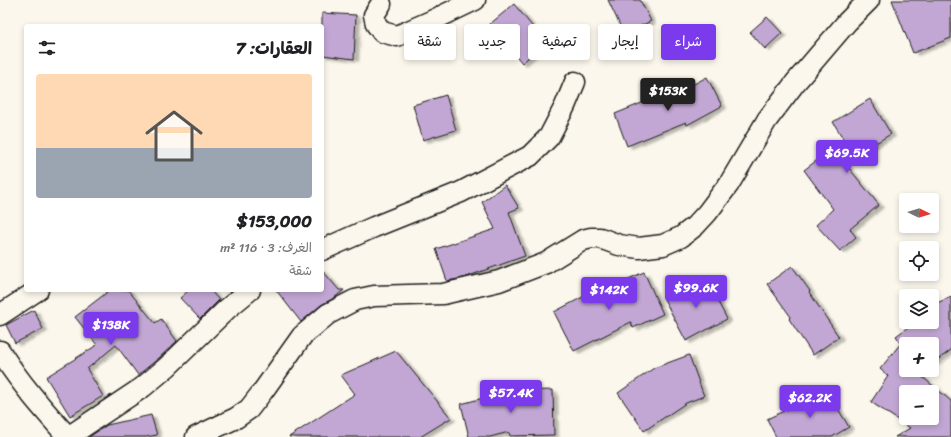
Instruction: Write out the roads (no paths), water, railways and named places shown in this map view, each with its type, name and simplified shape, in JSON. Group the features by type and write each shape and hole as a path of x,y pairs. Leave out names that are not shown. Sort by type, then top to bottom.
{"street":[{"path":"381,4 374,15 376,24 382,32 397,36 442,17 475,0"},
{"path":"196,437 236,418 249,408 302,336 328,314 355,300 374,296 443,294 499,281 546,263 583,240 591,238 600,238 619,245 639,248 663,245 681,237 695,226 728,184 767,120 795,83 832,38 869,0"},
{"path":"324,249 393,219 461,192 530,156 549,138 575,82"},
{"path":"0,315 35,292"},
{"path":"0,351 10,368 32,396 68,437 143,387 167,367 227,308 247,292"}]}
